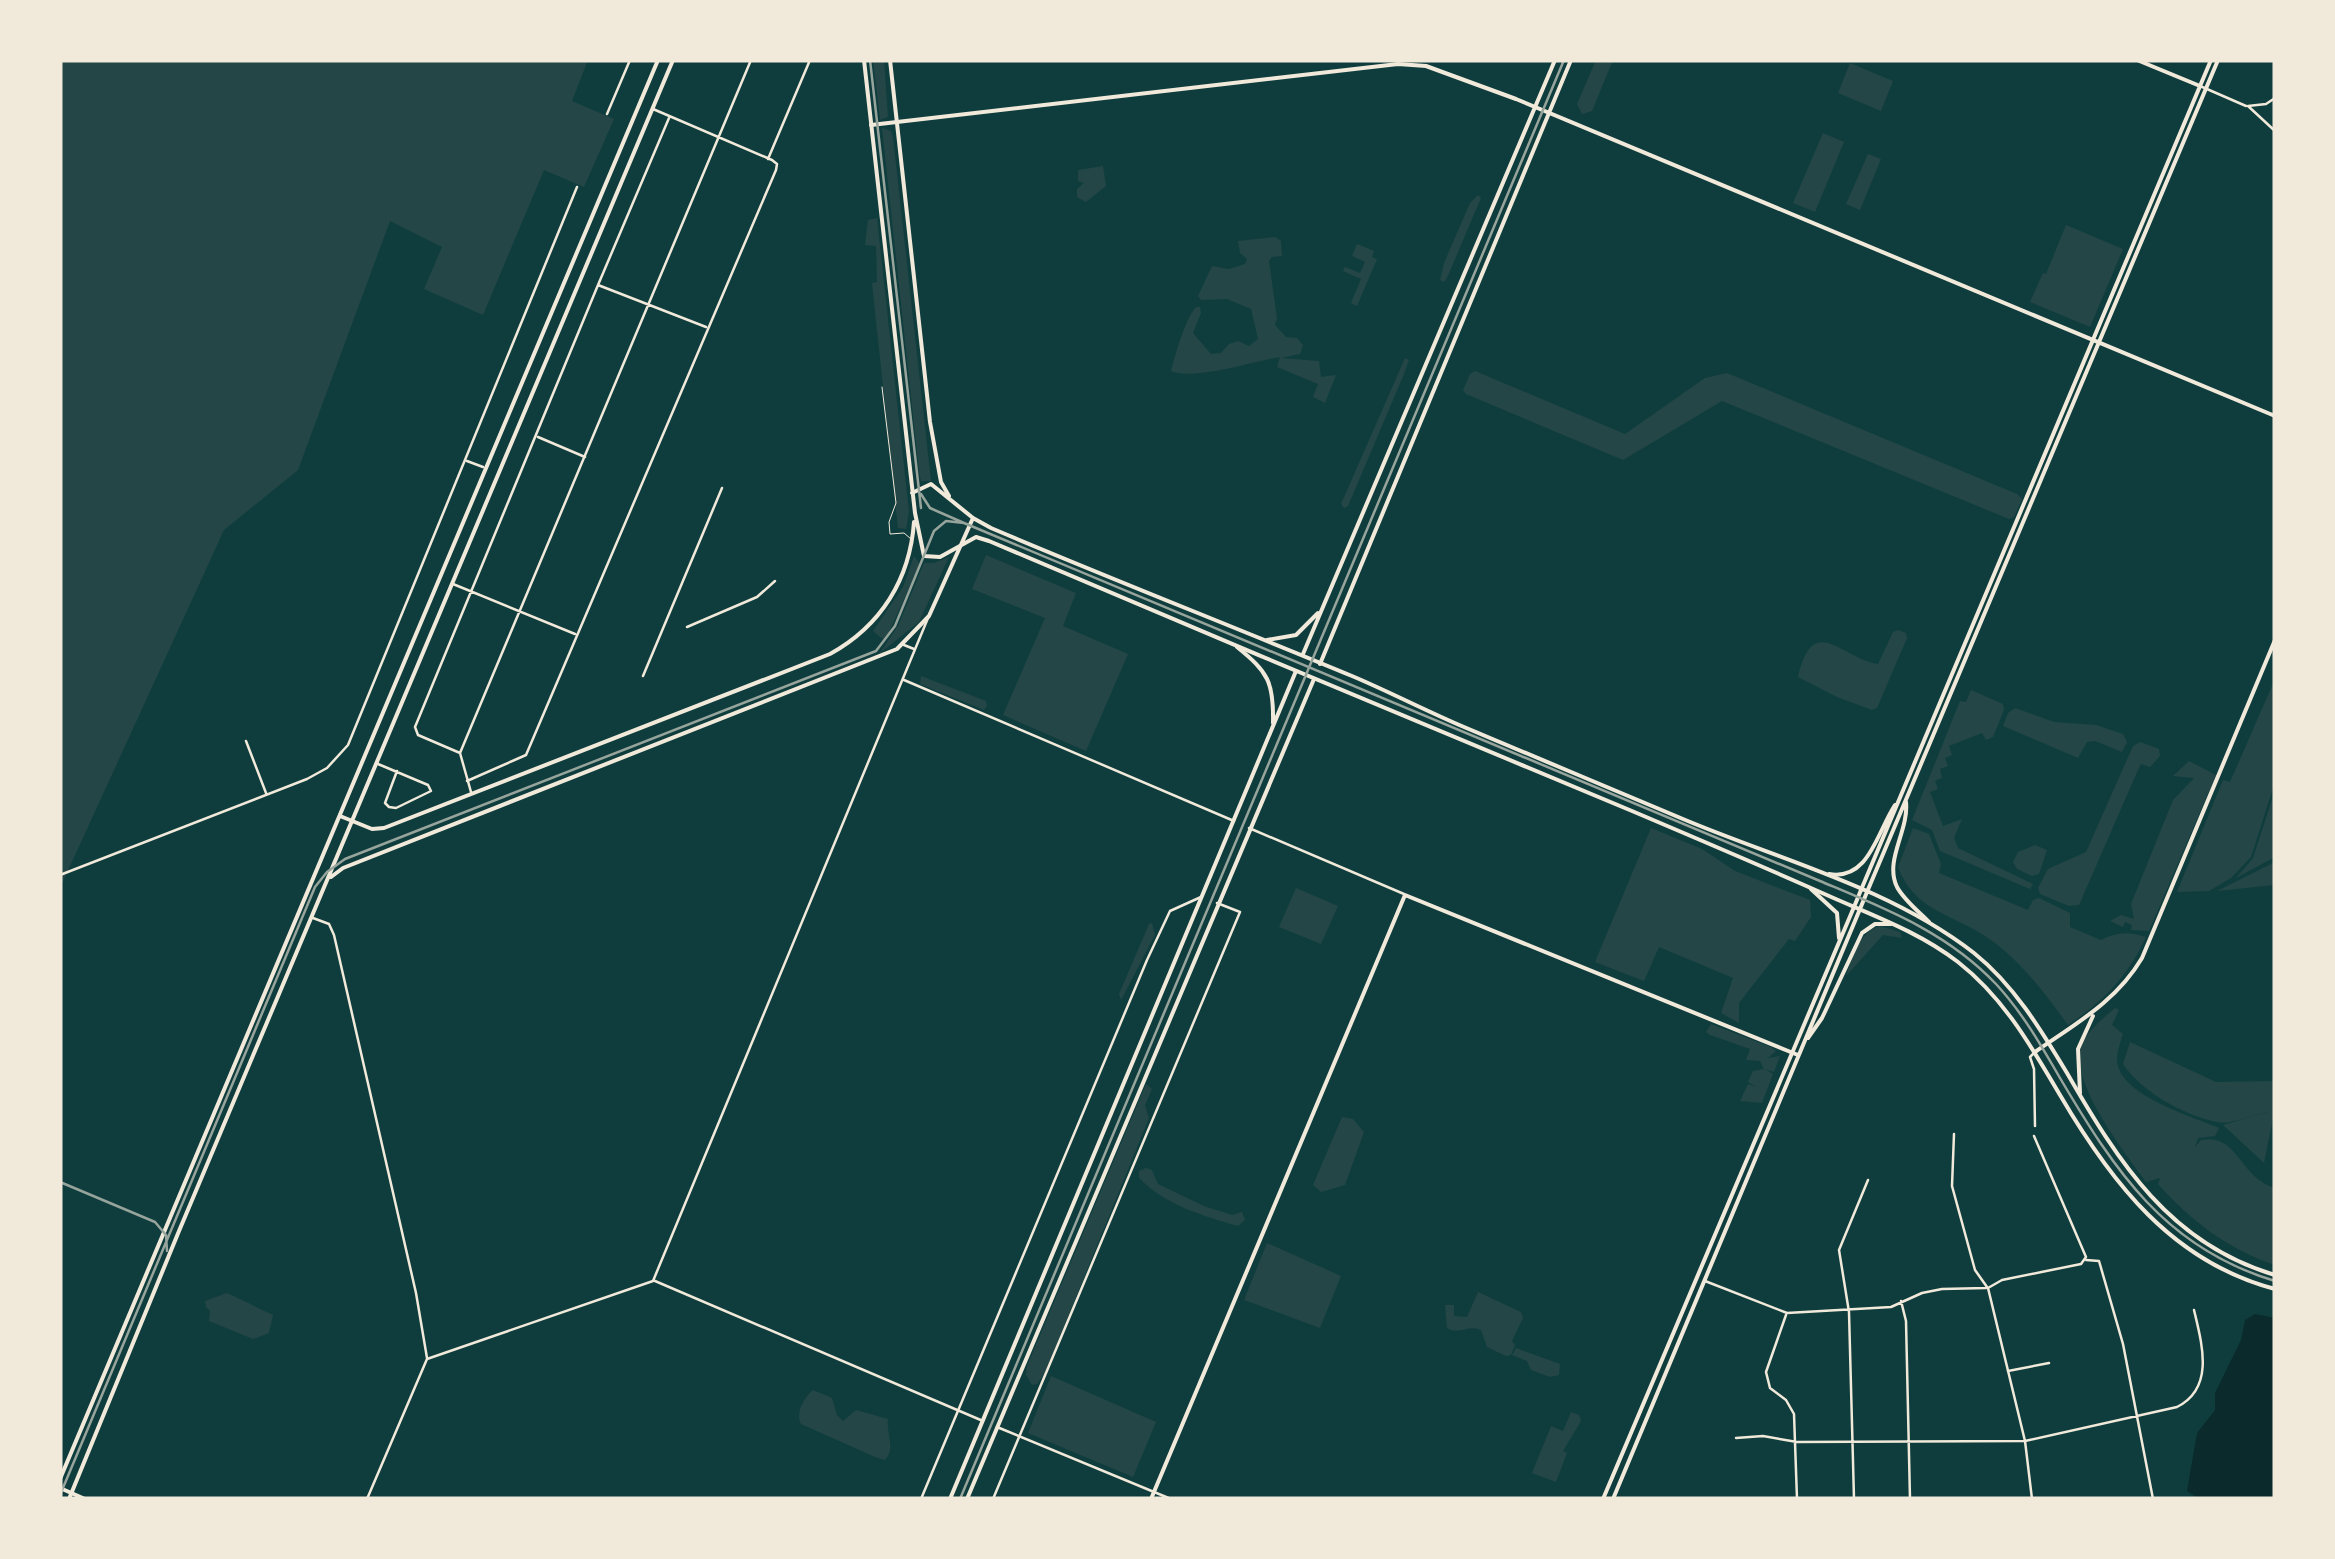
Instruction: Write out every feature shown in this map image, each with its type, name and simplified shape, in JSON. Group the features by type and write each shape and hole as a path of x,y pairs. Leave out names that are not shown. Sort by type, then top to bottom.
{"main road":[{"path":"60,1479 658,60"},
{"path":"70,1496 674,60"},
{"path":"864,60 912,493 924,556 940,557 976,537 989,541 1900,926 1976,976 2012,1018 2106,1169 2134,1202 2180,1244 2245,1280 2275,1289"},
{"path":"890,60 930,422 941,482 951,500"},
{"path":"950,1499 1554,60"},
{"path":"967,1499 1571,60"},
{"path":"2138,60 2200,86"},
{"path":"1615,1498 2211,60"},
{"path":"2094,341 2218,60"},
{"path":"871,125 1398,62 1436,69 1536,107 2275,416"},
{"path":"526,370 539,376"},
{"path":"912,493 931,484 973,518 1692,823 1864,891 1929,922 1996,974 2049,1043 2133,1178 2172,1219 2221,1254 2275,1275"},
{"path":"340,816 372,829 384,828 838,650 867,627 887,604 908,562 915,513"},
{"path":"327,880 355,863 830,678 904,644 928,616 973,518"},
{"path":"1259,640 1296,635 1324,606"},
{"path":"2036,1052 2096,1010 2129,978 2142,958 2275,640"},
{"path":"1237,647 1256,663 1270,683 1272,728"},
{"path":"1814,871 1842,876 1861,867 1903,798"},
{"path":"1903,798 1908,818 1893,860 1894,877 1900,892 1929,922"},
{"path":"1807,886 1837,912 1837,949"},
{"path":"1151,1499 1405,894 1798,1056"},
{"path":"1603,1499 1791,1053 1857,908"},
{"path":"299,912 311,917"},
{"path":"1802,1046 1822,1018 1862,933 1875,924 1900,926"},
{"path":"2081,1098 2076,1069 2078,1049 2096,1010"},
{"path":"167,1227 179,1231"},
{"path":"1697,1278 1704,1280"},
{"path":"982,1421 998,1427"},
{"path":"60,1488 70,1496 85,1499"}],"street":[{"path":"607,114 630,60"},
{"path":"472,793 460,753 751,60"},
{"path":"768,159 810,60"},
{"path":"2200,86 2248,106 2275,131"},
{"path":"2248,106 2266,104 2275,98"},
{"path":"2265,119 2266,104"},
{"path":"468,780 525,757 777,164 652,109"},
{"path":"460,753 418,735 415,727 670,116"},
{"path":"60,875 328,768 348,745 577,186"},
{"path":"598,284 708,328"},
{"path":"536,436 585,457"},
{"path":"466,460 484,468"},
{"path":"642,676 722,488"},
{"path":"688,627 750,601 775,581"},
{"path":"452,583 578,635"},
{"path":"653,1281 928,616"},
{"path":"904,644 916,650"},
{"path":"904,680 1234,821"},
{"path":"246,741 266,794"},
{"path":"376,763 428,785 431,791 396,808 389,807 385,803 397,772"},
{"path":"1249,828 1405,894"},
{"path":"921,1499 1170,911 1202,896"},
{"path":"994,1499 1240,912 1217,903"},
{"path":"311,917 329,924 334,935 416,1294 427,1359 366,1499"},
{"path":"2035,1124 2034,1069 2030,1057 2036,1052"},
{"path":"1954,1134 1952,1186 1975,1270 1988,1288 2025,1442 2032,1499"},
{"path":"2034,1136 2086,1252 2086,1260"},
{"path":"1854,1499 1849,1312 1839,1247 1868,1180"},
{"path":"1704,1280 1787,1313 1849,1312 1891,1307 1942,1289 1988,1288 2002,1280 2096,1259 2103,1266 2124,1344 2153,1499"},
{"path":"427,1359 653,1281 982,1421"},
{"path":"1901,1301 1906,1321 1910,1499"},
{"path":"1736,1438 1763,1436 1797,1442 2025,1442 2177,1407 2198,1390 2203,1373 2194,1310"},
{"path":"1787,1313 1766,1372 1770,1388 1790,1405 1797,1442 1797,1499"},
{"path":"2007,1371 2049,1363"},
{"path":"998,1427 1171,1499"}],"lane":[{"path":"882,387 896,503 888,528 890,534 904,533 912,542"}],"shaded area":[{"path":"60,60 588,60 572,101 614,119 584,187 544,170 483,315 424,289 442,247 390,221 298,470 224,530 60,888"},
{"path":"873,60 884,60 888,117 880,120"},
{"path":"1596,60 1613,60 1592,111 1582,114 1577,104"},
{"path":"1850,63 1893,81 1881,111 1838,93"},
{"path":"882,128 891,131 893,137 931,481 921,481 919,471"},
{"path":"1823,133 1844,142 1815,212 1793,203"},
{"path":"1868,154 1881,159 1860,210 1846,204"},
{"path":"1103,166 1106,186 1086,202 1077,197 1077,189 1084,183 1078,181 1078,170"},
{"path":"1478,195 1481,198 1444,282 1440,280 1444,263 1470,203"},
{"path":"877,218 909,512 906,529 898,528 872,283 877,282 876,246 865,245 868,220"},
{"path":"2066,225 2123,249 2090,327 2030,302"},
{"path":"1275,237 1281,241 1282,256 1269,261 1275,325 1286,337 1297,338 1303,345 1300,354 1281,358 1319,361 1321,377 1336,375 1325,403 1313,397 1318,384 1277,367 1280,357 1193,374 1171,371 1196,307 1200,307 1201,313 1193,333 1211,354 1221,353 1238,341 1249,346 1258,339 1251,309 1227,299 1201,300 1198,296 1212,266 1229,269 1245,264 1247,259 1240,253 1238,241"},
{"path":"1357,244 1374,251 1372,257 1377,259 1357,306 1351,303 1361,279 1343,271 1345,267 1360,273 1365,262 1352,256"},
{"path":"1405,358 1409,360 1404,374 1344,508 1341,504"},
{"path":"1475,371 1625,434 1705,378 1727,373 2022,499 2014,517 2009,519 1722,401 1623,460 1466,394 1463,390"},
{"path":"986,555 1076,593 1063,626 1128,654 1086,751 1003,715 1045,618 972,589"},
{"path":"914,556 920,564 885,641 873,631 903,587"},
{"path":"949,557 919,622 879,654 898,626 924,563"},
{"path":"1893,632 1906,633 1907,638 1877,708 1872,710 1837,697 1798,677 1804,657 1820,642 1878,664"},
{"path":"921,676 986,701 987,706 984,710 920,684"},
{"path":"2275,679 2275,782 2251,857 2231,878 2209,891 2177,892 2223,780 2230,782"},
{"path":"1971,690 2003,704 2004,710 1993,737 1986,740 1982,733 1949,746 1952,755 1945,758 1948,766 1940,769 1942,778 1935,781 1938,789 1930,792 1943,826 1962,819 1954,838 1958,848 2033,884 2030,889 1940,851 1932,830 1912,820 1960,701 1966,702"},
{"path":"2015,708 2054,722 2096,725 2123,734 2127,742 2122,752 2095,741 2087,742 2078,758 2003,726 2008,713"},
{"path":"2140,742 2159,749 2160,756 2150,767 2141,764 2079,905 2069,906 2040,894 2038,888 2048,869 2086,852 2133,746"},
{"path":"2189,761 2216,775 2149,931 2131,930 2132,925 2125,922 2123,927 2110,921 2121,915 2134,919 2131,904 2173,800 2194,778 2173,776"},
{"path":"2275,790 2275,857 2236,878 2253,858"},
{"path":"1651,828 1702,849 1735,871 1810,900 1811,917 1795,941 1789,939 1739,1003 1739,1023 1721,1013 1733,978 1659,947 1644,981 1595,962"},
{"path":"1913,828 1929,834 1941,864 1939,873 2028,910 2033,900 2039,898 2070,913 2070,927 2101,940 2123,933 2146,937 2132,964 2114,987 2068,1025 2011,956 1975,930 1924,902 1905,882 1898,867"},
{"path":"2035,845 2047,850 2039,874 2032,876 2017,869 2013,862 2018,852"},
{"path":"2275,862 2275,885 2217,891"},
{"path":"1296,888 1338,906 1321,944 1279,927"},
{"path":"1152,923 1155,935 1121,1000 1119,994"},
{"path":"1880,926 1900,932 1902,938 1883,935 1846,976 1862,939"},
{"path":"2115,1008 2119,1010 2112,1025 2123,1034 2117,1058 2124,1077 2147,1097 2219,1128 2215,1136 2198,1138 2195,1147 2201,1140 2223,1143 2253,1175 2275,1188 2275,1265 2211,1232 2170,1197 2158,1184 2160,1178 2146,1182 2112,1135 2089,1094 2079,1057 2086,1037"},
{"path":"1711,1024 1771,1047 1776,1051 1768,1058 1780,1056 1774,1072 1765,1069 1773,1074 1762,1103 1740,1101 1748,1084 1756,1087 1748,1082 1753,1071 1764,1069 1760,1061 1746,1060 1750,1049 1706,1032"},
{"path":"2130,1042 2216,1082 2275,1081 2275,1109 2264,1163 2223,1125 2236,1121 2204,1119 2177,1108 2152,1093 2123,1064"},
{"path":"1146,1084 1152,1089 1145,1105 1149,1118 1045,1373 1032,1385 1026,1375 1027,1366"},
{"path":"1342,1117 1353,1119 1364,1132 1345,1185 1321,1192 1313,1185"},
{"path":"1152,1170 1158,1184 1204,1206 1232,1215 1242,1212 1245,1220 1238,1226 1173,1203 1139,1178 1139,1171"},
{"path":"1267,1243 1341,1276 1320,1328 1244,1300"},
{"path":"1478,1292 1521,1312 1523,1318 1512,1341 1515,1345 1511,1355 1487,1347 1481,1330 1447,1328 1445,1305 1454,1305 1454,1316 1467,1317"},
{"path":"227,1293 273,1315 269,1333 253,1339 209,1321 205,1301"},
{"path":"2255,1314 2275,1318 2275,1499 2199,1499 2187,1491 2197,1433 2215,1410 2215,1393 2241,1340 2245,1320"},
{"path":"1516,1348 1560,1364 1559,1375 1550,1377 1531,1370 1527,1361 1512,1355"},
{"path":"1051,1376 1156,1422 1133,1477 1028,1433"},
{"path":"813,1390 832,1398 843,1421 856,1410 888,1419 890,1446 885,1460 801,1424 801,1406"},
{"path":"1571,1412 1579,1415 1581,1421 1563,1451 1567,1453 1556,1482 1532,1473 1551,1426 1563,1431"}],"tram line":[{"path":"870,60 921,508"},
{"path":"960,1499 1564,60"},
{"path":"921,494 930,508 964,523 1844,891 1936,936 1977,966 2014,1006 2101,1144 2147,1202 2203,1248 2236,1267 2275,1281"},
{"path":"60,1495 315,887 327,872 345,859 876,651 895,626 934,531 946,521 964,523"},
{"path":"60,1182 155,1222 166,1235 167,1251"}]}
